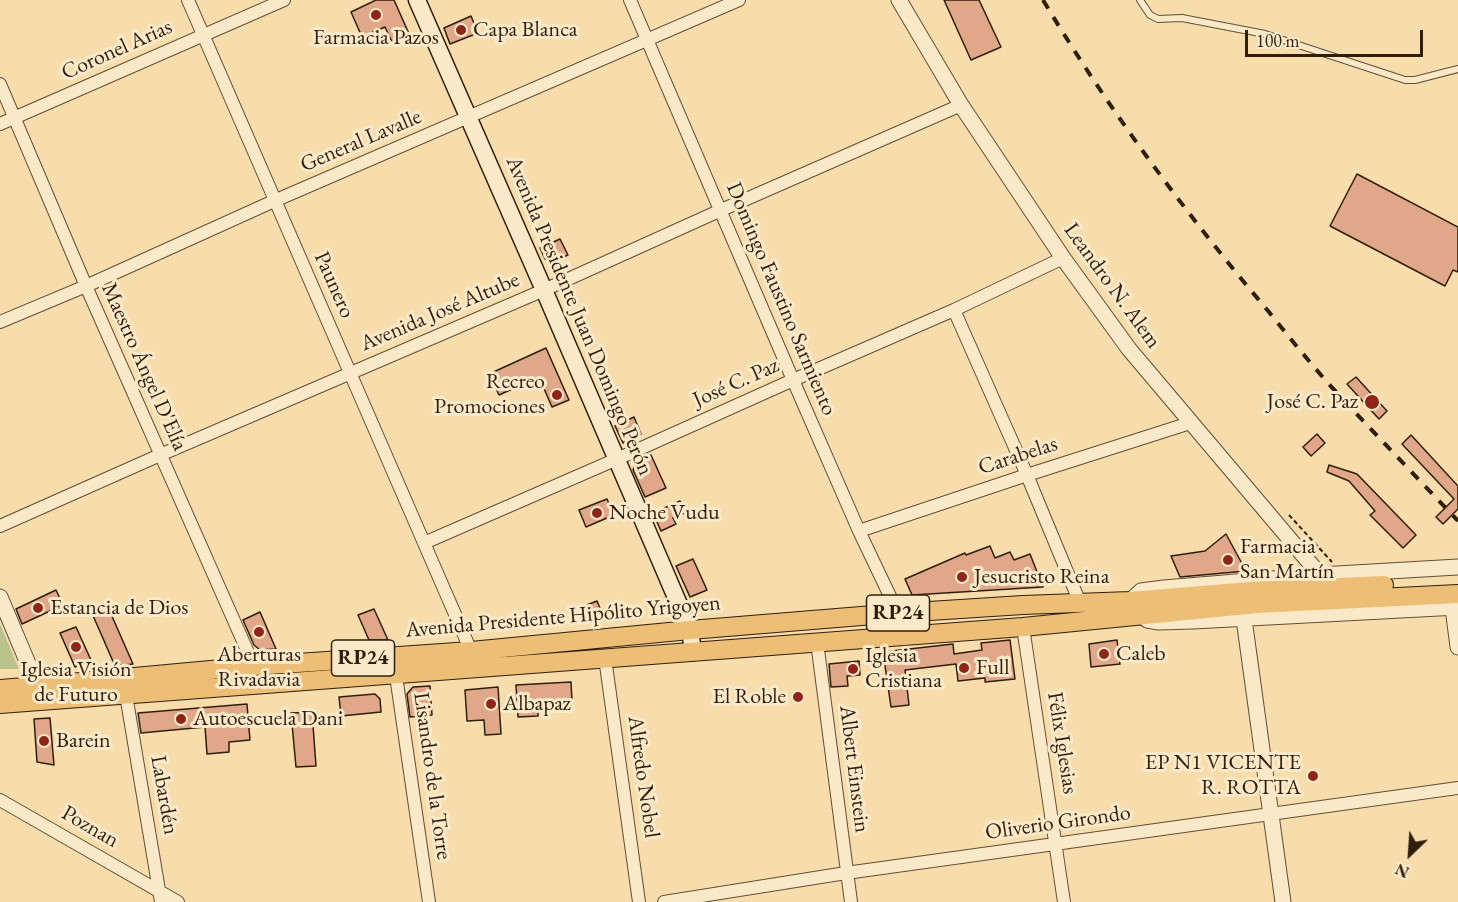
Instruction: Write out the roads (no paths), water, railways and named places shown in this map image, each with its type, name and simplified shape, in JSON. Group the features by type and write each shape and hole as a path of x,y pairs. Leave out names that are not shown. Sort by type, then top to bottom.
{"main road":[{"name":"Avenida Presidente Juan Domingo Perón","path":"417,0 690,630 693,652"},
{"name":"Avenida Presidente Hipólito Yrigoyen","path":"0,704 39,693 254,666 395,665 605,658 693,652 1023,627 1251,591 1458,582"},
{"name":"Avenida Presidente Hipólito Yrigoyen","path":"0,688 39,693 126,695 395,665 471,651 690,630 1023,605 1080,603 1130,609 1257,604 1456,603"}],"street":[{"name":"Paunero","path":"188,0 471,651"},
{"name":"Coronel Arias","path":"0,124 284,0"},
{"name":"Domingo Faustino Sarmiento","path":"630,0 792,380 898,613"},
{"name":"General Lavalle","path":"0,322 739,0"},
{"name":"Leandro N. Alem","path":"899,0 961,105 1063,258 1129,349 1320,575"},
{"name":"Maestro Ángel D'Elía","path":"0,84 86,286 254,666"},
{"name":"Avenida José Altube","path":"0,526 544,290 961,105"},
{"name":"José C. Paz","path":"424,543 954,310 1063,258"},
{"path":"954,310 1027,475 1080,603"},
{"name":"Carabelas","path":"859,531 1190,423"},
{"name":"Avenida Presidente Hipólito Yrigoyen","path":"1456,603 1244,619 1159,622 1130,609 1142,591 1320,575 1458,567"},
{"path":"0,597 39,693"},
{"path":"1456,603 1458,647"},
{"path":"1244,619 1283,902"},
{"name":"Félix Iglesias","path":"1023,627 1064,902"},
{"name":"Albert Einstein","path":"817,642 851,902"},
{"name":"Alfredo Nobel","path":"605,658 639,902"},
{"name":"Lisandro de la Torre","path":"395,665 429,902"},
{"name":"Labardén","path":"126,695 160,897"},
{"name":"Oliverio Girondo","path":"664,902 846,873 1458,788"},
{"name":"Poznan","path":"0,800 160,897"},
{"path":"160,897 178,902"}],"lane":[{"path":"1140,0 1150,15 1158,19 1182,18 1265,34 1405,80 1415,80 1458,69"}],"railway":[{"path":"1043,0 1094,81 1178,199 1208,237 1327,382 1458,521"}],"place":[{"name":"Farmacia Pazos","path":"376,15"},
{"name":"Capa Blanca","path":"461,30"},
{"name":"Recreo Promociones","path":"557,395"},
{"name":"José C. Paz","path":"1372,402"},
{"name":"Noche Vudu","path":"597,513"},
{"name":"Farmacia San Martín","path":"1228,560"},
{"name":"Jesucristo Reina","path":"962,577"},
{"name":"Estancia de Dios","path":"38,608"},
{"name":"Aberturas Rivadavia","path":"259,632"},
{"name":"Iglesia Visión de Futuro","path":"76,647"},
{"name":"Caleb","path":"1104,654"},
{"name":"Full","path":"964,668"},
{"name":"Iglesia Cristiana","path":"853,669"},
{"name":"El Roble","path":"798,697"},
{"name":"Albapaz","path":"491,704"},
{"name":"Autoescuela Dani","path":"181,719"},
{"name":"Barein","path":"44,741"},
{"name":"EP N1 VICENTE R. ROTTA","path":"1313,776"}]}
